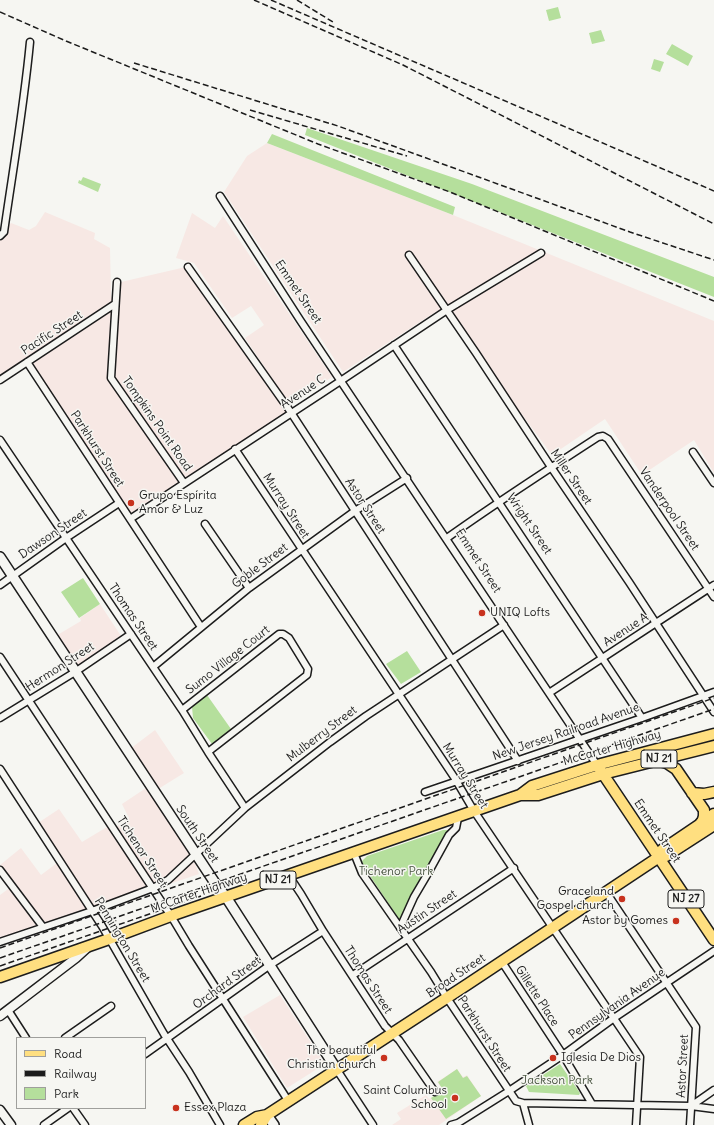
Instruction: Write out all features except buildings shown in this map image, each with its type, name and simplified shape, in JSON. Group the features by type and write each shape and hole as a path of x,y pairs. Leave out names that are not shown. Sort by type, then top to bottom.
{"main road":[{"name":"South Street","path":"0,557 75,672 226,897 337,1070"},
{"name":"McCarter Highway","path":"0,977 171,916 458,818 520,795 532,786 597,765 714,734"},
{"name":"McCarter Highway","path":"520,795 538,795 603,774 714,746"},
{"path":"657,760 671,765 676,769 704,810 704,816 712,823"},
{"name":"Emmet Street","path":"597,765 714,940"},
{"path":"692,793 704,794 714,792"},
{"name":"Broad Street","path":"261,1125 267,1116 659,857 662,850 712,823"},
{"path":"267,1116 274,1125"},
{"name":"Broad Street","path":"244,1125 256,1117 267,1116"}],"street":[{"path":"0,236 4,232 15,150 26,88 30,42"},
{"name":"Emmet Street","path":"220,196 597,765"},
{"name":"Avenue C","path":"130,519 447,310 541,254"},
{"name":"Miller Street","path":"409,255 629,582 655,624 714,712"},
{"name":"Astor Street","path":"188,267 291,413 518,761"},
{"name":"Tompkins Point Road","path":"116,282 111,378 184,483"},
{"name":"Pacific Street","path":"0,380 115,304"},
{"name":"Wright Street","path":"394,345 642,718"},
{"name":"Parkhurst Street","path":"27,362 201,627"},
{"name":"Vanderpool Street","path":"551,467 598,437 603,436 608,439 714,597"},
{"name":"Thomas Street","path":"0,440 182,710 246,808"},
{"name":"Murray Street","path":"235,449 457,781 474,811 514,868 640,1057 636,1125"},
{"path":"693,452 714,482"},
{"path":"447,538 551,467"},
{"name":"Goble Street","path":"153,667 249,588 301,549 355,511 406,478"},
{"name":"Dawson Street","path":"0,585 66,538 120,503"},
{"path":"205,524 249,588"},
{"name":"Avenue A","path":"549,693 714,585"},
{"name":"Mulberry Street","path":"153,888 168,880 246,808 336,738 399,694 504,625"},
{"name":"Hermon Street","path":"0,718 75,672 131,634"},
{"name":"Sumo Village Court","path":"182,710 279,634 283,634 289,638 308,669 307,675 208,752"},
{"name":"Tichenor Street","path":"0,657 153,888 289,1102"},
{"name":"New Jersey Railroad Avenue","path":"425,792 580,740 714,692"},
{"name":"Pennington Street","path":"0,769 92,911 167,1039 189,1072 220,1125"},
{"path":"400,928 423,880 449,834 456,828 458,818"},
{"name":"Parkhurst Street","path":"354,853 362,873 407,939 432,972 447,998 509,1091 516,1101 523,1103"},
{"name":"Austin Street","path":"353,975 514,868"},
{"path":"0,870 43,927"},
{"name":"Thomas Street","path":"289,876 385,1026 399,1040 435,1092"},
{"path":"0,942 92,911 153,888"},
{"name":"Astor Street","path":"606,892 696,1027 690,1125"},
{"name":"Orchard Street","path":"146,1053 270,965 323,931"},
{"path":"0,1016 76,958 89,946"},
{"name":"Pennsylvania Avenue","path":"456,1124 563,1055 614,1018 714,951"},
{"name":"Gillette Place","path":"502,962 563,1055 592,1104"},
{"path":"66,1037 111,1006"},
{"path":"8,1010 25,1037"},
{"name":"South Street","path":"337,1070 374,1125"},
{"path":"691,1106 714,1090"},
{"path":"529,1125 523,1103 637,1104 691,1106 714,1110"},
{"path":"44,1125 67,1109"},
{"path":"74,1109 85,1125"},
{"path":"0,1110 11,1125"}],"shaded area":[{"path":"267,143 453,215 714,321 714,473 694,440 642,475 605,419 552,455 476,353 447,310 437,311 343,372 224,192 247,156"},
{"path":"45,212 95,233 94,239 110,248 111,296 115,303 121,282 190,266 291,413 130,519 27,363 0,380 0,236 11,223 29,230 36,226"},
{"path":"192,213 215,228 223,216 332,377 290,405 245,338 264,325 251,306 232,318 194,263 176,258"},
{"path":"100,604 123,639 73,668 54,637 81,621 80,618"},
{"path":"155,730 184,773 155,791 199,874 0,941 0,895 15,884 0,865 21,848 41,875 61,860 38,823 59,809 82,842 112,824 115,828 129,818 122,804 152,784 130,749"},
{"path":"280,995 325,1064 287,1088 243,1017"},
{"name":"Saint Columbus School","path":"457,1069 463,1077 467,1075 481,1096 439,1125 392,1125 401,1119 397,1113 426,1095 429,1099 443,1090 437,1082"}],"green space":[{"path":"558,7 561,18 549,21 546,10"},
{"path":"601,30 605,41 592,44 589,33"},
{"path":"672,44 693,56 688,66 666,54"},
{"path":"654,59 664,62 660,72 651,69"},
{"path":"307,128 472,184 714,277 714,297 305,135"},
{"path":"272,134 455,207 453,215 267,143"},
{"path":"83,177 101,184 98,192 78,183"},
{"path":"83,578 100,604 79,618 61,592"},
{"path":"407,651 421,672 401,684 386,664"},
{"path":"207,695 231,729 212,744 193,718 192,707"},
{"name":"Tichenor Park","path":"443,830 448,830 413,892 401,919 399,919 364,867 362,861 367,856"},
{"name":"Jackson Park","path":"560,1064 580,1093 579,1095 529,1092 526,1086"},
{"path":"457,1069 463,1078 467,1076 481,1096 446,1119 431,1098 443,1090 438,1082"}],"railway":[{"path":"254,0 403,65 714,224"},
{"path":"271,0 714,191"},
{"path":"297,0 333,22"},
{"path":"0,12 66,41 318,144 450,192 714,301"},
{"path":"134,63 338,126 630,232 714,260"},
{"path":"250,110 407,156"},
{"path":"0,948 714,698"},
{"path":"0,958 714,709"},
{"path":"0,966 201,896"}],"place":[{"name":"Grupo Espírita Amor & Luz","path":"131,503"},
{"name":"UNIQ Lofts","path":"482,613"},
{"name":"Graceland Gospel church","path":"622,899"},
{"name":"Astor by Gomes","path":"676,921"},
{"name":"The beautiful Christian church","path":"384,1058"},
{"name":"Iglesia De Dios","path":"553,1058"},
{"name":"Saint Columbus School","path":"455,1098"},
{"name":"Essex Plaza","path":"176,1108"}]}
